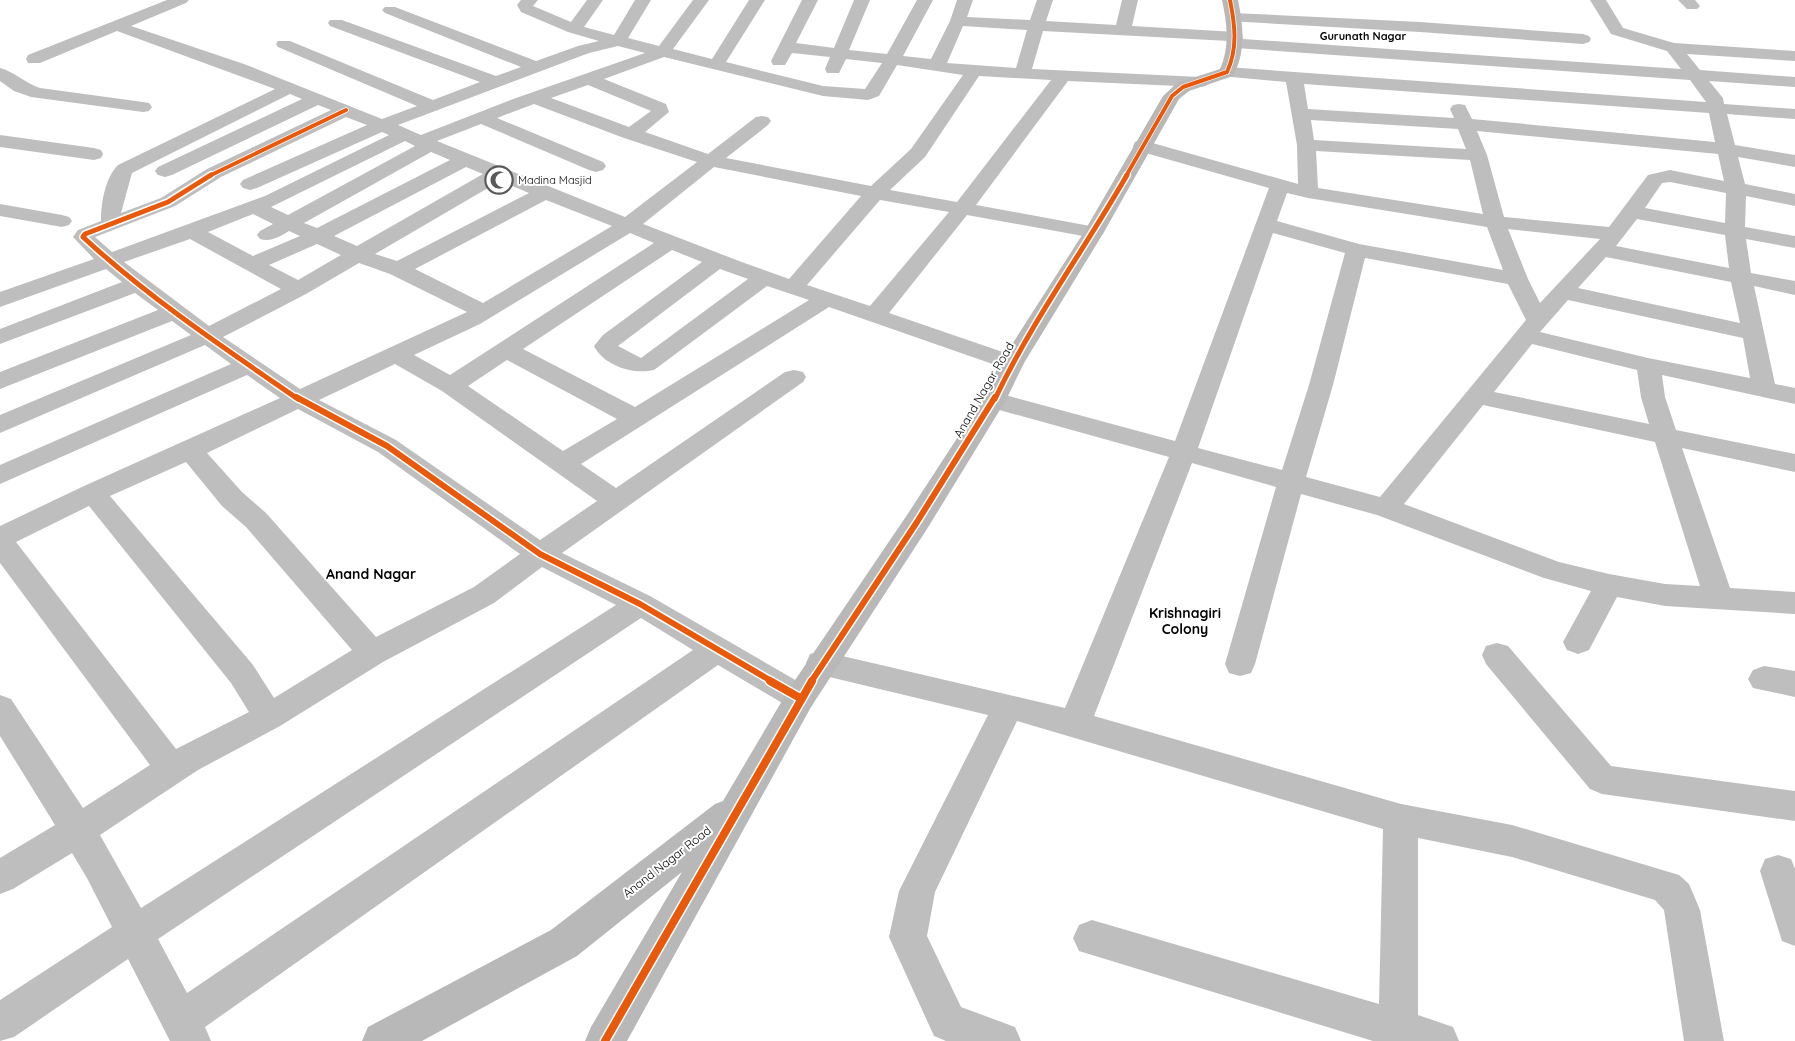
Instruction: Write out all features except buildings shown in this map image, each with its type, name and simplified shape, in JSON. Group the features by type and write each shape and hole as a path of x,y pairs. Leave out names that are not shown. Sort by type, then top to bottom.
{"street":[{"path":"34,59 120,28 181,0"},
{"path":"530,0 525,6 526,9 574,29 618,42 823,91 868,95 873,92 893,59 925,0"},
{"path":"574,29 595,0"},
{"path":"250,184 382,125 584,49 618,42 643,0"},
{"path":"0,300 192,231 418,140 663,52 701,0"},
{"path":"716,65 756,0"},
{"path":"770,78 810,0"},
{"path":"823,91 862,0"},
{"path":"939,65 939,60 958,21 965,0"},
{"path":"1023,74 1028,51 1045,0"},
{"path":"1123,30 1130,0"},
{"path":"1598,0 1618,31"},
{"path":"390,10 536,66"},
{"path":"958,21 1036,27 1123,30 1234,24 1420,27 1583,39 1618,31 1672,48 1795,56"},
{"path":"336,23 496,82"},
{"path":"1234,24 1437,56 1795,82"},
{"path":"1234,24 1233,61 1227,72 1451,90 1716,108 1791,118"},
{"path":"1420,27 1437,56 1478,155 1495,222 1532,328"},
{"path":"120,28 317,98 544,193 717,261 1012,363"},
{"path":"1548,64 1583,39"},
{"path":"284,44 433,106"},
{"path":"786,47 939,65 943,68 973,72 1200,82"},
{"path":"1672,48 1714,98 1736,189 1735,231 1741,278 1764,389"},
{"path":"793,288 875,193 918,153 973,72"},
{"name":"Anand Nagar Road","path":"382,1041 564,943 738,806 821,663 917,522 994,400 1012,363 1094,232 1172,96 1183,87 1227,72"},
{"path":"0,73 18,86 37,93 142,107"},
{"path":"874,316 962,209 1064,75"},
{"path":"1294,78 1306,145 1308,192"},
{"path":"589,79 660,108 660,112 631,134"},
{"path":"0,95 18,86"},
{"path":"112,223 111,208 121,173 125,169 290,88"},
{"path":"165,171 317,98"},
{"path":"536,98 631,134 712,161 875,193 1094,232"},
{"path":"346,110 214,173 168,202 85,234 83,238 138,284 207,336 298,399 387,446 540,554 640,604 800,698"},
{"path":"1300,114 1466,124 1726,149 1795,161"},
{"path":"482,118 596,166"},
{"path":"172,769 0,540 93,493 190,450 484,312 627,226 762,121"},
{"path":"267,235 289,223 418,140"},
{"path":"0,141 94,154"},
{"path":"1306,145 1478,155"},
{"path":"1142,146 1308,192 1609,242 1741,278 1795,288"},
{"path":"251,265 317,236 465,160"},
{"path":"0,425 207,336 298,290 498,174"},
{"path":"1386,508 1532,328 1634,212 1655,179 1661,176 1670,176 1795,200"},
{"path":"1075,723 1184,452 1280,185"},
{"path":"398,269 544,193"},
{"path":"253,207 358,255 398,269 484,312"},
{"path":"0,210 62,221"},
{"path":"1634,212 1795,242"},
{"path":"1265,224 1356,250 1516,279"},
{"path":"192,231 298,290"},
{"path":"451,386 670,242"},
{"path":"1240,664 1291,482 1321,385 1356,250"},
{"path":"717,261 611,340 606,346 608,350 634,365 646,365 764,278"},
{"path":"0,337 138,284"},
{"path":"1564,292 1754,334"},
{"path":"562,464 827,299"},
{"path":"0,381 176,311"},
{"path":"1532,328 1648,365 1795,396"},
{"path":"507,350 635,418"},
{"path":"396,354 451,386 616,501"},
{"path":"0,475 249,365"},
{"path":"1648,365 1653,397 1718,599"},
{"path":"0,877 77,831 172,769 269,717 372,653 484,595 794,377"},
{"path":"1478,396 1795,463"},
{"path":"994,400 1386,508 1554,571 1609,585 1665,595 1795,603"},
{"path":"190,450 232,499 256,520 372,653"},
{"path":"93,493 242,674 269,717"},
{"path":"1578,642 1609,585"},
{"path":"0,1023 134,933 640,604"},
{"path":"0,708 100,866 185,1031 717,649"},
{"path":"1498,655 1602,779 1795,806"},
{"path":"821,663 1075,723 1401,819 1512,841 1666,887 1676,896 1682,910 1692,955 1704,1041"},
{"path":"1764,679 1795,684"},
{"path":"1001,1041 948,1022 908,937 917,891 1008,706"},
{"path":"605,1041 738,806"},
{"path":"1398,1035 1401,819"},
{"path":"1778,871 1795,928"},
{"path":"1092,938 1398,1035 1439,1041"}],"cycle path":[{"path":"605,1041 800,698 917,522 994,400 1012,363 1094,232 1172,96 1183,87 1227,72 1234,54 1235,45 1235,27 1230,0"},
{"path":"346,110 214,173 168,202 85,234 83,237 109,261 207,336 298,399 387,446 540,554 640,604 800,698"}],"place":[{"name":"Madina Masjid","path":"499,180"}],"district":[{"name":"Gurunath Nagar","path":"1363,36"},
{"name":"Anand Nagar","path":"371,574"},
{"name":"Krishnagiri Colony","path":"1185,622"}]}
